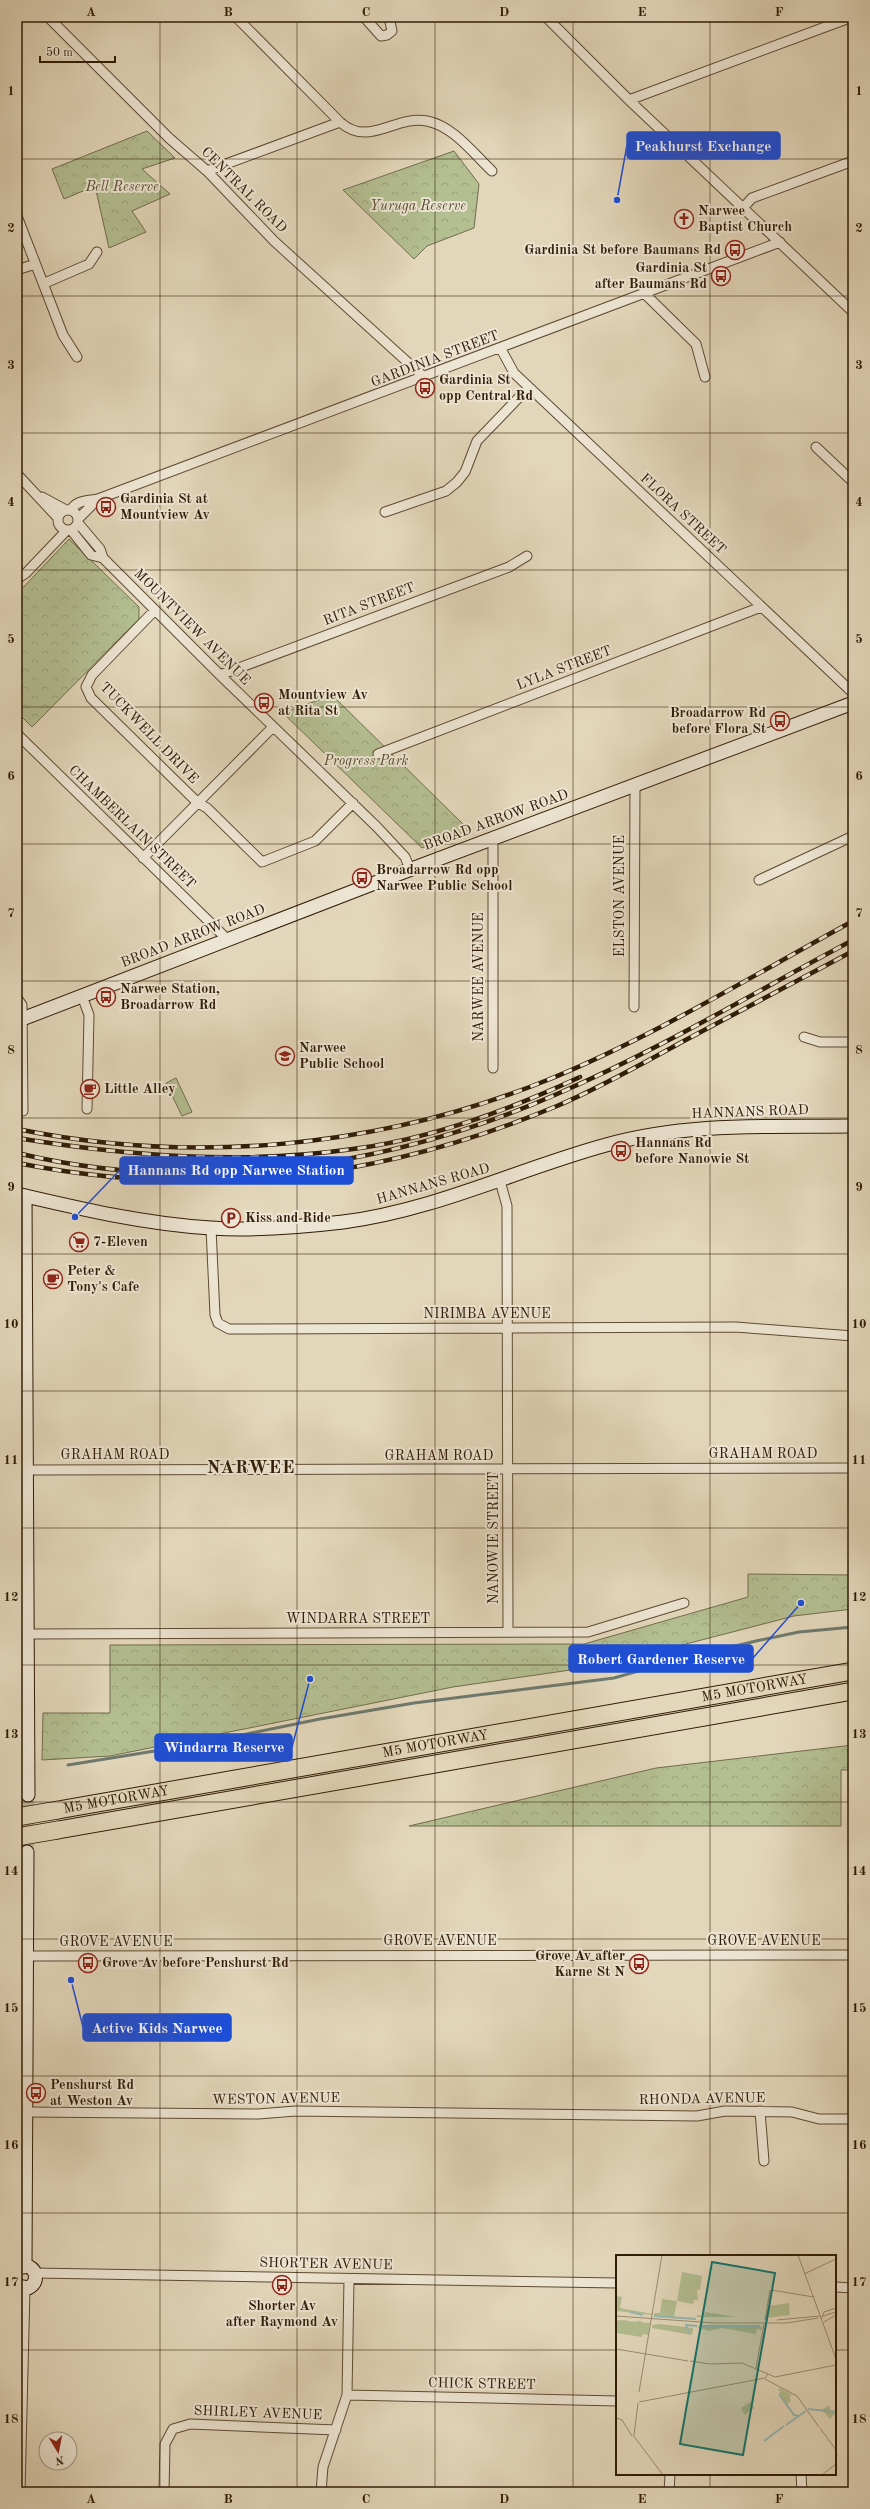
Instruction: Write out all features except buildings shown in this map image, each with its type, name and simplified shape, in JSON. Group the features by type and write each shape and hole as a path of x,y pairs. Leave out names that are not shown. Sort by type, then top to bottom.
{"highway":[{"name":"M5 MOTORWAY","path":"17,1817 853,1671"},
{"name":"M5 MOTORWAY","path":"17,1837 853,1691"}],"street":[{"name":"CENTRAL ROAD","path":"48,17 168,138 207,171 274,241 425,378"},
{"path":"236,17 349,130 359,133 389,128 407,120 428,121 449,130 492,171"},
{"path":"364,17 381,36 387,35 392,31 389,17"},
{"path":"546,17 629,100 852,309"},
{"path":"629,100 852,17"},
{"path":"207,171 340,122"},
{"path":"743,208 752,198 853,161"},
{"path":"17,216 35,264 45,283 64,335 77,357"},
{"name":"GARDINIA STREET","path":"68,510 74,504 98,499 425,378 780,242"},
{"path":"45,283 89,264 97,252"},
{"path":"17,270 35,264"},
{"path":"645,294 696,344 705,377"},
{"name":"FLORA STREET","path":"501,349 514,373 853,694"},
{"path":"385,512 446,491 457,482 465,472 477,441 529,387"},
{"path":"816,447 853,482"},
{"path":"17,474 41,497 58,518 60,526 69,530"},
{"path":"17,579 26,573 78,521 76,513 41,497"},
{"name":"GARDINIA STREET","path":"78,521 98,499"},
{"path":"58,518 68,510"},
{"name":"MOUNTVIEW AVENUE","path":"78,521 100,549 103,558 220,675 352,803 405,857 410,869"},
{"name":"MOUNTVIEW AVENUE","path":"69,530 91,555 103,558"},
{"name":"RITA STREET","path":"220,675 509,567 527,556"},
{"name":"LYLA STREET","path":"378,754 761,607"},
{"name":"TUCKWELL DRIVE","path":"156,610 92,675 86,687 91,698 198,803"},
{"name":"BROAD ARROW ROAD","path":"19,1021 410,869 853,703"},
{"path":"143,858 273,727"},
{"name":"CHAMBERLAIN STREET","path":"17,734 227,939"},
{"name":"ELSTON AVENUE","path":"634,1007 635,785"},
{"path":"198,803 207,808 262,862 315,841 352,803"},
{"path":"759,880 853,836"},
{"name":"NARWEE AVENUE","path":"493,839 493,1068"},
{"path":"82,996 88,1015 87,1108"},
{"path":"17,998 22,1005 19,1021 23,1112"},
{"path":"804,1038 820,1042 853,1042"},
{"name":"HANNANS ROAD","path":"21,1195 96,1213 211,1228 279,1228 366,1218 431,1204 607,1144 656,1133 722,1126 853,1126"},
{"name":"NANOWIE STREET","path":"500,1181 507,1206 508,1632"},
{"path":"21,1195 21,1368 26,1470 22,1485 27,1634 22,1672 28,1795"},
{"name":"NIRIMBA AVENUE","path":"211,1228 215,1314 218,1323 229,1329 736,1327 853,1336"},
{"name":"GRAHAM ROAD","path":"26,1470 853,1468"},
{"name":"WINDARRA STREET","path":"27,1634 588,1632 684,1603"},
{"path":"20,2492 21,2287 34,2283 36,2273 31,2268 21,2266 26,2112 27,1852"},
{"name":"GROVE AVENUE","path":"26,1956 853,1955"},
{"name":"WESTON AVENUE","path":"26,2112 258,2114 296,2111 527,2113"},
{"name":"RHONDA AVENUE","path":"527,2113 697,2116 725,2111 760,2111 792,2112 819,2119 853,2119"},
{"path":"760,2111 764,2161"},
{"name":"SHORTER AVENUE","path":"36,2273 616,2283"},
{"path":"322,2492 323,2467 347,2394 349,2279"},
{"path":"836,2287 853,2288"},
{"name":"CHICK STREET","path":"347,2394 616,2401"},
{"name":"SHIRLEY AVENUE","path":"164,2492 165,2444 173,2429 190,2424 336,2430"},
{"path":"669,2492 670,2475"},
{"path":"801,2475 802,2492"}],"green space":[{"name":"Bell Reserve","path":"147,131 175,158 142,169 170,194 132,211 146,232 109,248 95,186 64,199 52,169"},
{"name":"Yuruga Reserve","path":"454,151 479,184 474,228 427,246 414,259 343,190"},
{"path":"69,539 139,607 139,619 32,727 17,712 17,594"},
{"name":"Progress Park","path":"332,695 469,830 422,848 283,713"},
{"path":"176,1078 192,1112 182,1116 166,1083"},
{"path":"748,1574 853,1575 853,1609 794,1616 605,1665 453,1687 110,1756 42,1760 43,1713 110,1713 110,1645 584,1644 748,1597"},
{"path":"853,1745 853,1770 841,1770 841,1826 409,1826 656,1768"}],"waterway":[{"path":"68,1765 198,1744 320,1719 414,1703 614,1678 673,1661 756,1641 799,1632 853,1627"}],"tunnel":[{"path":"27,1852 28,1795"}],"railway":[{"path":"17,1129 83,1140 150,1146 217,1147 284,1144 351,1135 417,1122 482,1104 545,1081 585,1064 624,1046 701,1006 853,921"},
{"path":"17,1153 84,1166 153,1172 222,1173 291,1167 360,1157 427,1140 493,1120 595,1077 670,1040 853,940"},
{"path":"17,1163 87,1174 156,1180 224,1181 292,1176 358,1166 424,1151 490,1131 573,1099 853,951"},
{"path":"17,1138 101,1150 143,1154 227,1157 269,1157 311,1154 382,1144 440,1131 498,1112 580,1077"}],"place":[{"name":"Peakhurst Exchange","path":"617,200"},
{"name":"Narwee Baptist Church","path":"684,219"},
{"name":"Gardinia St before Baumans Rd","path":"735,250"},
{"name":"Gardinia St after Baumans Rd","path":"721,276"},
{"name":"Gardinia St opp Central Rd","path":"425,388"},
{"name":"Gardinia St at Mountview Av","path":"106,507"},
{"name":"Mountview Av at Rita St","path":"264,703"},
{"name":"Broadarrow Rd before Flora St","path":"780,721"},
{"name":"Broadarrow Rd opp Narwee Public School","path":"362,878"},
{"name":"Narwee Station, Broadarrow Rd","path":"106,997"},
{"name":"Narwee Public School","path":"285,1056"},
{"name":"Little Alley","path":"90,1089"},
{"name":"Hannans Rd before Nanowie St","path":"621,1151"},
{"name":"Hannans Rd opp Narwee Station","path":"75,1217"},
{"name":"Kiss and Ride","path":"231,1218"},
{"name":"7-Eleven","path":"79,1242"},
{"name":"Peter & Tony's Cafe","path":"53,1279"},
{"name":"Robert Gardener Reserve","path":"801,1603"},
{"name":"Windarra Reserve","path":"310,1679"},
{"name":"Grove Av before Penshurst Rd","path":"88,1963"},
{"name":"Grove Av after Karne St N","path":"639,1964"},
{"name":"Active Kids Narwee","path":"71,1980"},
{"name":"Penshurst Rd at Weston Av","path":"36,2093"},
{"name":"Shorter Av after Raymond Av","path":"282,2285"}],"district":[{"name":"NARWEE","path":"251,1468"}]}
